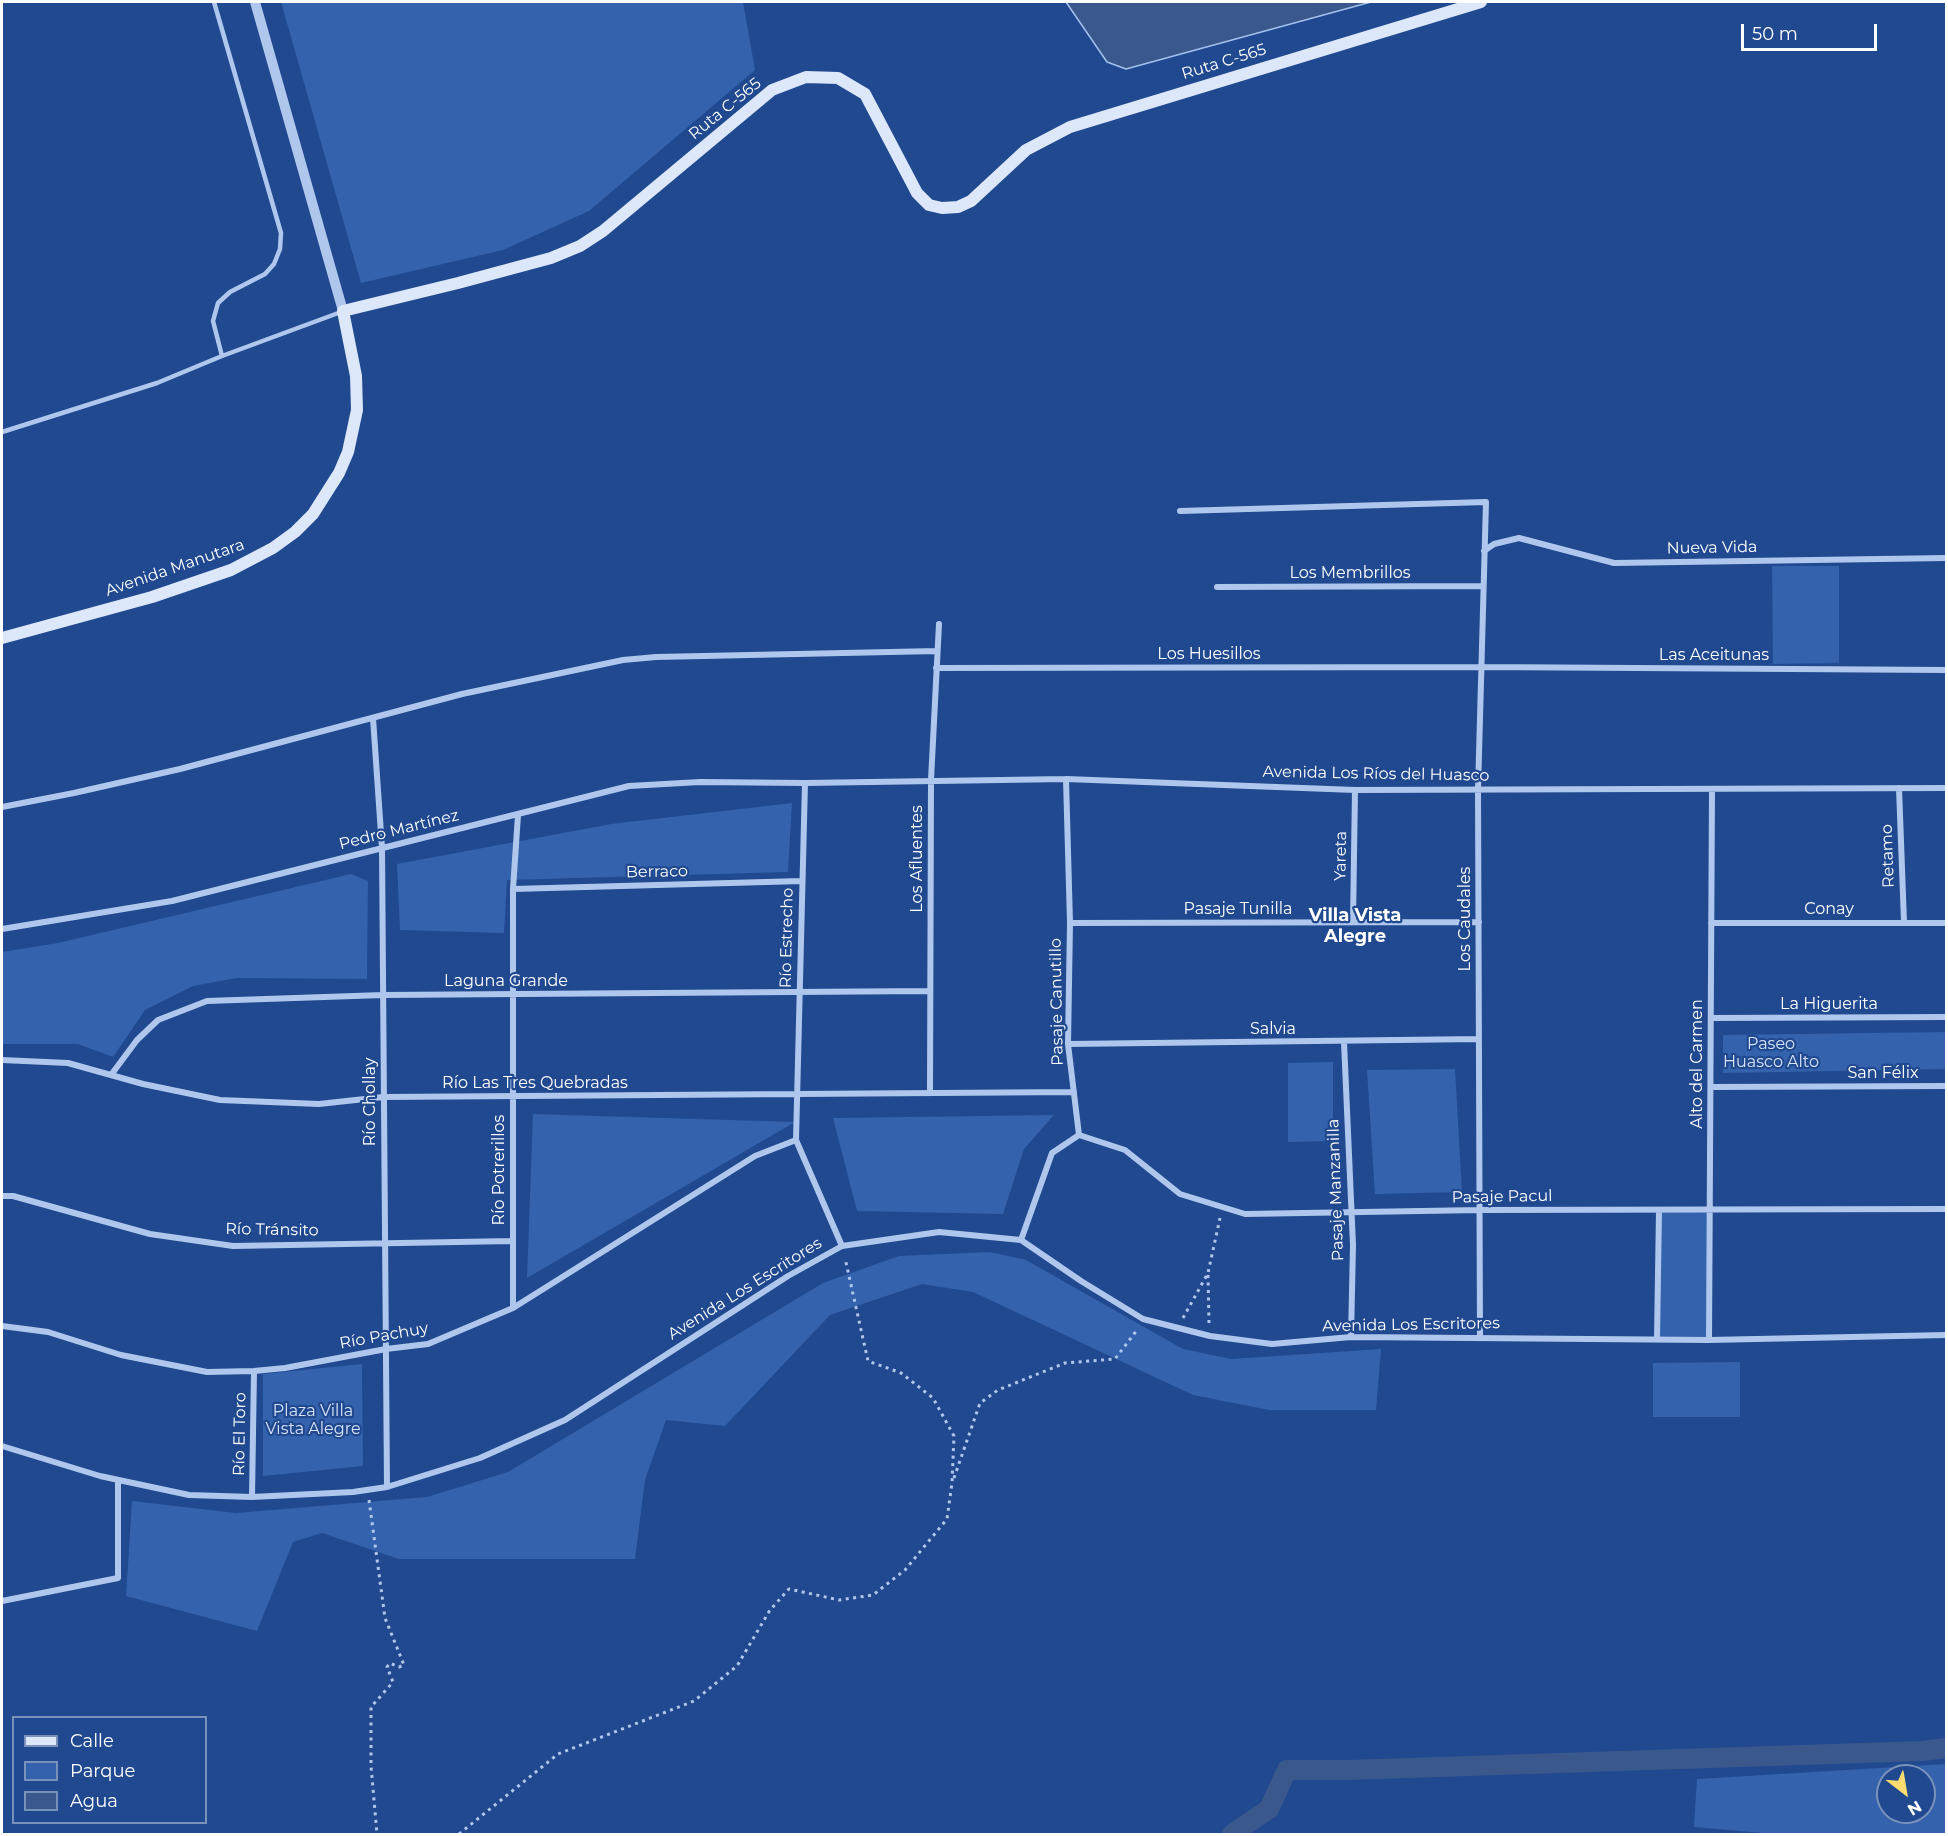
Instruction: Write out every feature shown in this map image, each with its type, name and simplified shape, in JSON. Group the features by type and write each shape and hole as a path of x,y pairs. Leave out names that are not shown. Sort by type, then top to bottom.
{"main road":[{"name":"Ruta C-565","path":"343,311 528,264 580,246 603,231 772,90 806,77 838,78 865,94 917,192 929,205 942,208 958,207 971,201 1026,150 1070,127 1481,2"},
{"name":"Avenida Manutara","path":"2,638 152,597 231,570 273,548 295,532 313,514 328,493 339,473 353,432 357,410 356,376 343,311"}],"street":[{"path":"255,2 343,311"},
{"name":"Los Caudales","path":"1180,510 1486,502 1478,790 1480,1337"},
{"name":"Nueva Vida","path":"1484,551 1494,544 1519,538 1614,563 1947,558"},
{"name":"Los Membrillos","path":"1217,587 1483,586"},
{"name":"Los Afluentes","path":"930,1093 931,780 939,624"},
{"path":"2,807 180,769 462,694 623,660 656,657 937,651"},
{"name":"Los Huesillos","path":"936,668 1481,667"},
{"name":"Las Aceitunas","path":"1481,667 1947,670"},
{"name":"Río Chollay","path":"374,718 382,848 387,1487"},
{"name":"Avenida Los Ríos del Huasco","path":"805,783 1066,779 1355,790 1947,788"},
{"name":"Pasaje Canutillo","path":"1066,779 1070,923 1068,1044 1079,1135"},
{"name":"Pedro Martínez","path":"2,929 172,901 629,786 700,782 805,783"},
{"name":"Río Estrecho","path":"798,1094 805,783"},
{"name":"Retamo","path":"1899,788 1904,922"},
{"name":"Alto del Carmen","path":"1709,1340 1712,789"},
{"name":"Yareta","path":"1353,922 1355,790"},
{"name":"Río Potrerillos","path":"513,1308 513,889 518,815"},
{"name":"Berraco","path":"513,889 802,882"},
{"name":"Pasaje Tunilla","path":"1070,923 1479,922"},
{"name":"Conay","path":"1711,923 1947,923"},
{"name":"Laguna Grande","path":"111,1075 137,1040 158,1020 207,1001 383,995 929,991"},
{"name":"La Higuerita","path":"1711,1018 1947,1017"},
{"name":"Salvia","path":"1068,1044 1479,1040"},
{"name":"Pasaje Manzanilla","path":"1344,1042 1351,1213 1351,1336"},
{"name":"Río Las Tres Quebradas","path":"2,1060 68,1063 143,1084 220,1100 319,1104 383,1097 1074,1092"},
{"name":"San Félix","path":"1711,1087 1947,1086"},
{"path":"798,1094 796,1140 842,1246"},
{"path":"1021,1240 1052,1153 1079,1135"},
{"name":"Pasaje Pacul","path":"1079,1135 1125,1150 1180,1194 1245,1214 1480,1210 1947,1209"},
{"name":"Río Pachuy","path":"2,1326 48,1332 121,1355 207,1372 285,1368 386,1349 428,1344 513,1308 755,1156 796,1140"},
{"name":"Río Tránsito","path":"2,1196 13,1196 150,1234 233,1246 513,1241"},
{"path":"1657,1339 1659,1210"},
{"name":"Avenida Los Escritores","path":"2,1446 118,1480 189,1495 252,1497 387,1487 480,1458 566,1420 788,1276 842,1246 939,1232 1021,1240 1081,1281 1143,1319 1210,1336 1272,1344 1351,1336 1709,1340 1947,1335"},
{"name":"Río El Toro","path":"252,1497 254,1371"},
{"path":"2,1601 118,1578 118,1480"}],"lane":[{"path":"214,2 281,233 280,249 274,264 266,274 230,292 218,303 213,321 222,356"},
{"path":"2,432 157,383 343,311"}],"path":[{"path":"1210,1336 1208,1273 1222,1207"},
{"path":"459,1834 558,1754 694,1701 737,1666 770,1610 789,1589 839,1600 873,1595 905,1570 947,1519 952,1483 954,1436 933,1398 901,1373 867,1361 842,1246"},
{"path":"1178,1328 1208,1273"},
{"path":"952,1483 980,1404 998,1390 1065,1364 1115,1359 1134,1335 1143,1319"},
{"path":"367,1490 386,1618 404,1665 390,1663 387,1667 393,1682 371,1707 371,1766 377,1834"}],"green space":[{"path":"281,2 743,2 755,70 589,211 503,250 361,283"},
{"path":"1772,566 1839,566 1839,663 1773,664"},
{"path":"792,803 788,872 507,880 504,933 400,930 397,864 611,824"},
{"path":"351,874 368,881 367,979 237,978 193,986 145,1010 113,1057 78,1044 2,1044 2,952 58,943"},
{"name":"Paseo Huasco Alto","path":"1946,1032 1946,1069 1723,1073 1723,1035"},
{"path":"1333,1062 1333,1141 1288,1142 1288,1063"},
{"path":"1455,1069 1462,1192 1375,1194 1367,1070"},
{"path":"533,1114 795,1122 527,1278"},
{"path":"1054,1115 1024,1149 1003,1214 857,1211 833,1118"},
{"path":"1660,1211 1709,1211 1709,1339 1658,1338"},
{"path":"990,1252 1026,1260 1183,1349 1231,1359 1381,1349 1376,1410 1269,1410 1193,1395 973,1292 922,1284 830,1315 725,1426 666,1420 645,1480 635,1559 399,1559 322,1533 293,1542 257,1631 126,1596 132,1501 236,1513 427,1497 508,1472 823,1283 899,1256"},
{"path":"1740,1362 1740,1417 1653,1417 1653,1363"},
{"name":"Plaza Villa Vista Alegre","path":"362,1364 363,1466 263,1476 263,1374"},
{"path":"1946,1764 1946,1834 1774,1834 1694,1827 1697,1779 1876,1768 1876,1824 1936,1824 1936,1765"}],"water":[{"path":"1066,2 1371,2 1126,69 1107,62"}],"waterway":[{"path":"1232,1834 1269,1809 1287,1770 1348,1770 1922,1751 1946,1748"}],"district":[{"name":"Villa Vista Alegre","path":"1355,926"}]}
